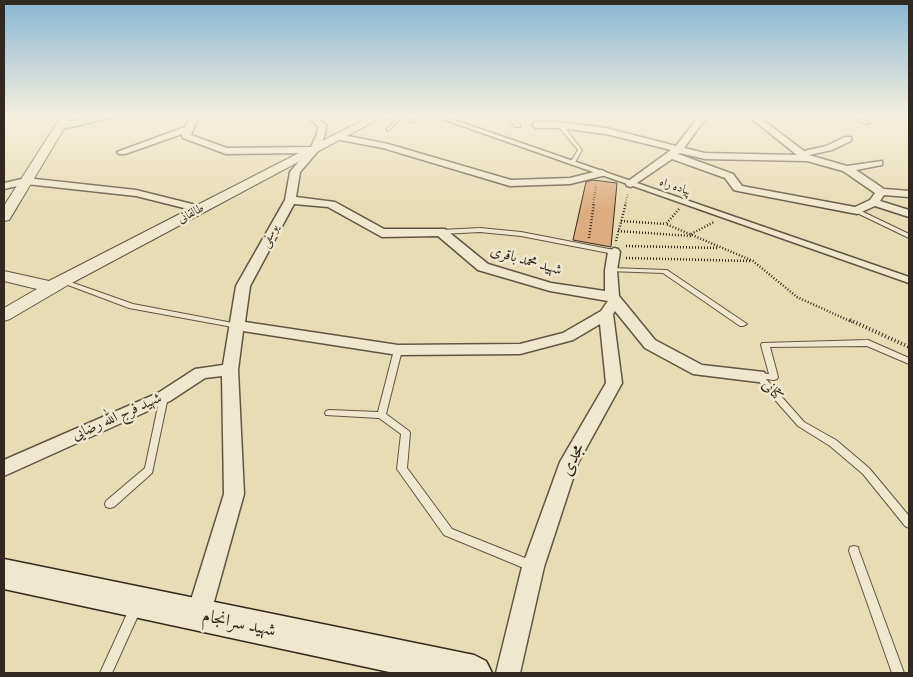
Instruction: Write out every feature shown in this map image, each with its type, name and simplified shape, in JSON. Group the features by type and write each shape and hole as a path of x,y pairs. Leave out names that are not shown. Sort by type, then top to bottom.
{"main road":[{"name":"شهید سرانجام","path":"4,574 138,602 439,670 474,673"}],"street":[{"path":"4,217 47,147"},
{"path":"122,152 138,147"},
{"path":"214,147 226,151 314,150 315,147"},
{"name":"طالقانی","path":"4,315 57,284 320,147"},
{"path":"387,147 510,183 570,181 602,173"},
{"name":"پیاده راه","path":"525,147 909,280"},
{"path":"658,147 729,176 738,188 857,211 874,202 881,192"},
{"path":"631,184 675,152 679,147"},
{"path":"793,147 805,156"},
{"path":"805,156 831,147"},
{"name":"یوسفی","path":"198,616 234,494 230,370 243,286 290,200 295,172 314,150"},
{"path":"675,152 705,156 805,156 847,169 881,192 909,194"},
{"path":"847,169 879,163"},
{"path":"4,186 26,181 136,193 200,209"},
{"name":"شهید محمد باقری","path":"290,200 331,204 382,233 441,232 483,267 611,304"},
{"path":"874,202 909,214"},
{"name":"مجدی","path":"508,673 533,567 570,462 614,383 611,304 613,256"},
{"path":"4,276 57,284"},
{"path":"238,326 398,350 520,350 568,338 611,304"},
{"name":"کتانی","path":"611,304 650,344 699,370 758,376"},
{"name":"شهید فرج الله رضایی","path":"4,468 164,398 201,373 230,370"}],"lane":[{"path":"572,163 580,150 577,147"},
{"path":"857,211 909,236"},
{"name":"شهید محمد باقری","path":"441,232 480,230 521,234 587,246 613,256 666,271 743,324"},
{"path":"57,284 131,306 238,326"},
{"path":"758,376 774,377 765,345 868,343 909,361"},
{"path":"381,414 398,350"},
{"name":"کتانی","path":"758,376 801,424 833,443 866,471 909,523"},
{"path":"110,504 149,470 164,398"},
{"path":"329,413 381,414 406,433 402,469 448,532 533,567"},
{"path":"854,551 898,673"},
{"path":"106,673 138,602"}],"path":[{"path":"587,246 597,178 602,173"},
{"path":"613,256 631,184"},
{"path":"666,224 685,202"},
{"path":"618,231 692,235 726,216"},
{"path":"621,221 666,224 753,261 797,297 909,347"},
{"path":"613,256 723,248"},
{"path":"613,256 753,261"}],"building":[{"path":"593,180 617,183 611,247 573,240 586,182"}]}
